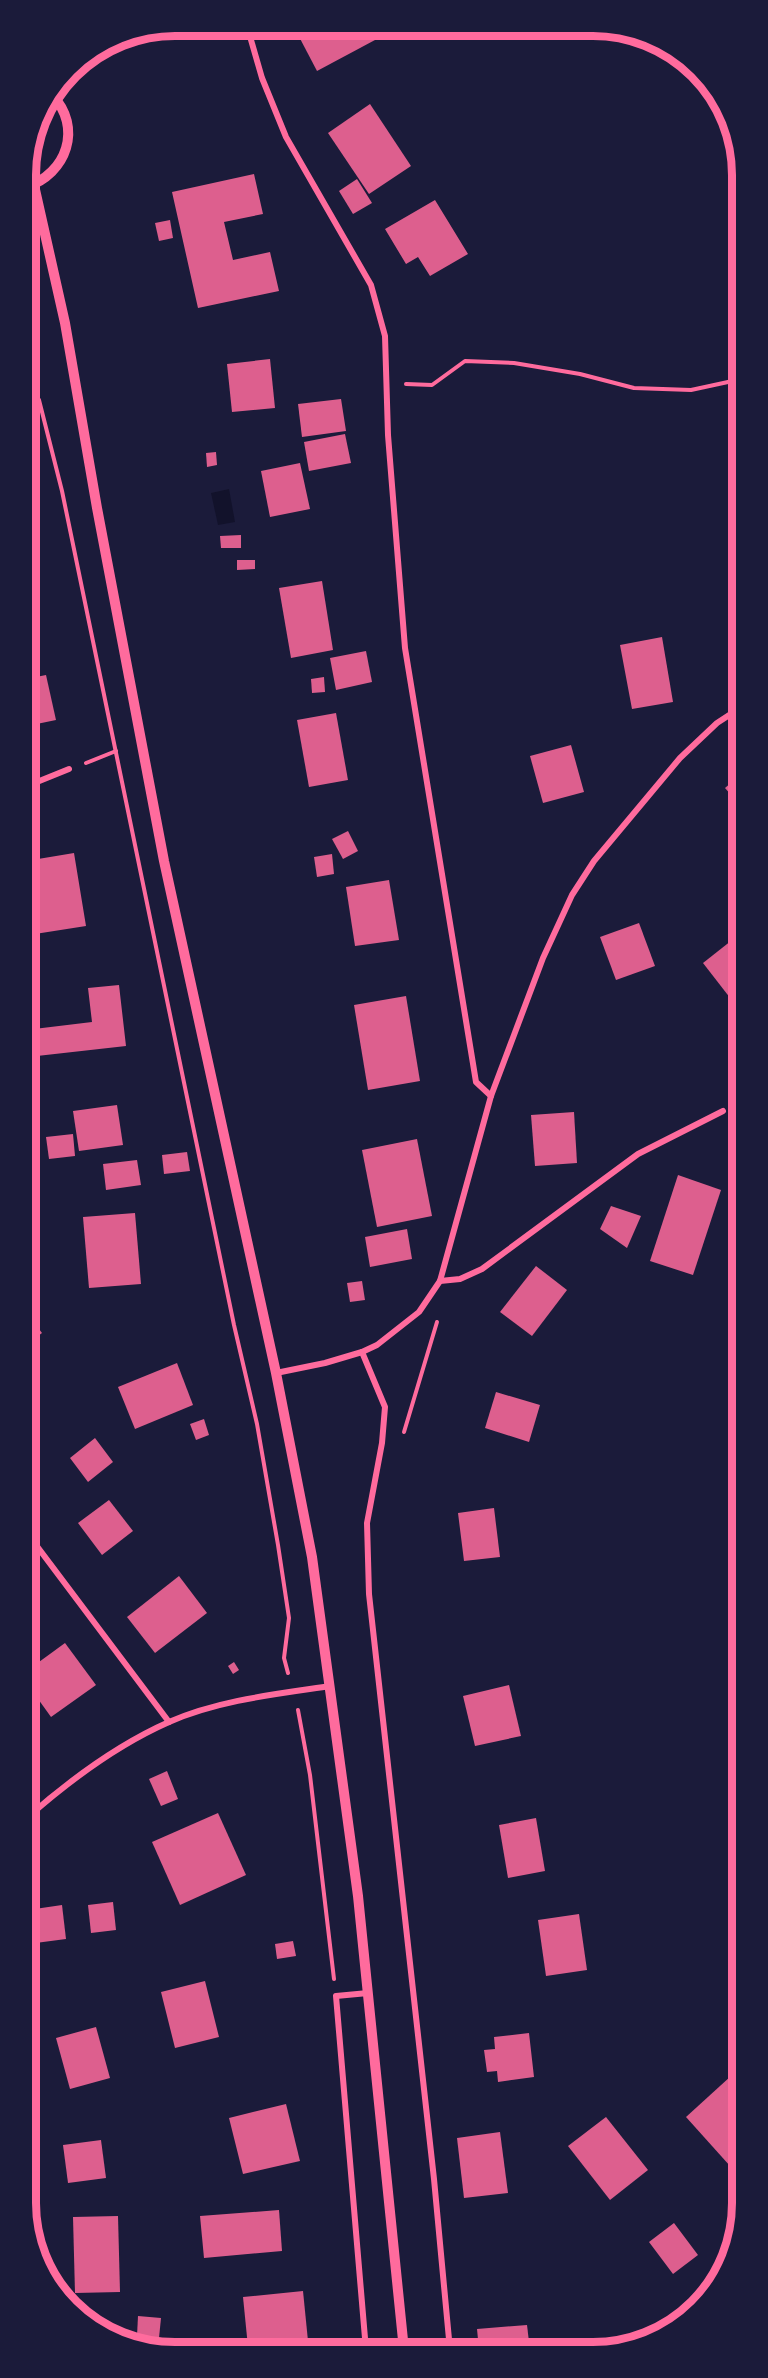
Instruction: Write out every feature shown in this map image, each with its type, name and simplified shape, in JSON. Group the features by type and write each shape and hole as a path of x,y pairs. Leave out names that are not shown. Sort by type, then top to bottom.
{"street":[{"path":"250,36 262,78 286,137 371,285 385,336 388,435 405,648 477,1082 491,1096"},
{"path":"36,183 46,178 57,167 67,147 68,124 57,102"},
{"path":"36,209 65,323 104,548 164,861 276,1373 312,1557 358,1896 403,2342"},
{"path":"276,1373 325,1363 362,1352 377,1345 419,1312 440,1281 491,1096 543,958 572,896 594,861 680,758 717,723 732,713"},
{"path":"36,782 69,769"},
{"path":"440,1281 460,1279 482,1269 638,1154 723,1111"},
{"path":"362,1352 385,1407 382,1443 367,1523 369,1594 434,2179 449,2342"},
{"path":"36,1545 169,1722"},
{"path":"36,1810 65,1784 110,1755 169,1722 214,1707 331,1686"},
{"path":"365,2342 336,1996 368,1993"}],"path":[{"path":"387,380 413,385 432,385 465,361 514,363 580,374 634,388 691,390 732,380"},
{"path":"36,396 62,491 234,1325 257,1424 289,1618 284,1658 301,1717 310,1775 336,1996"},
{"path":"69,769 116,751"},
{"path":"403,1435 438,1318"}],"shaded area":[{"path":"229,489 235,522 218,525 211,493"}],"building":[{"path":"299,36 373,36 375,40 317,71"},
{"path":"370,104 411,166 369,194 328,133"},
{"path":"254,174 263,214 224,222 233,260 270,252 279,291 198,308 172,192"},
{"path":"357,179 372,203 353,214 339,191"},
{"path":"435,200 468,254 430,276 418,257 406,264 385,229"},
{"path":"170,220 173,238 159,241 155,223"},
{"path":"270,359 275,408 232,412 227,364"},
{"path":"341,399 346,431 302,437 298,404"},
{"path":"345,434 351,463 309,471 304,442"},
{"path":"216,452 217,465 207,467 206,453"},
{"path":"300,463 310,509 270,517 261,471"},
{"path":"241,535 241,548 221,548 220,536"},
{"path":"237,560 255,560 255,569 237,570"},
{"path":"322,581 333,650 291,658 279,588"},
{"path":"662,637 673,702 632,709 620,645"},
{"path":"366,651 372,682 336,690 330,658"},
{"path":"46,675 56,720 36,724 36,677"},
{"path":"324,677 325,692 312,693 311,679"},
{"path":"336,713 348,780 309,787 297,720"},
{"path":"571,745 584,792 543,803 530,756"},
{"path":"732,782 732,796 725,788"},
{"path":"348,831 358,851 343,859 332,839"},
{"path":"36,852 38,859 74,853 86,926 36,934"},
{"path":"332,854 334,874 317,877 314,857"},
{"path":"389,880 399,940 355,946 346,887"},
{"path":"639,923 655,966 616,980 600,937"},
{"path":"732,940 732,1000 703,963"},
{"path":"119,985 126,1046 37,1056 36,1029 92,1022 88,988"},
{"path":"406,996 420,1081 368,1090 354,1005"},
{"path":"117,1105 123,1145 79,1151 73,1111"},
{"path":"574,1112 577,1163 535,1166 531,1115"},
{"path":"73,1134 75,1156 49,1159 46,1137"},
{"path":"417,1139 432,1216 377,1227 362,1150"},
{"path":"187,1152 190,1171 164,1174 162,1155"},
{"path":"137,1160 141,1185 106,1190 103,1164"},
{"path":"678,1175 721,1190 693,1275 650,1261"},
{"path":"611,1206 641,1216 627,1248 600,1229"},
{"path":"135,1213 141,1284 89,1288 83,1217"},
{"path":"407,1229 412,1259 370,1267 365,1237"},
{"path":"36,1258 39,1279 36,1279"},
{"path":"536,1266 567,1290 532,1336 500,1312"},
{"path":"362,1281 365,1300 350,1302 347,1283"},
{"path":"36,1325 42,1333 36,1338"},
{"path":"177,1363 193,1405 135,1429 118,1387"},
{"path":"496,1392 540,1405 529,1442 485,1428"},
{"path":"204,1419 209,1435 196,1440 190,1424"},
{"path":"95,1438 113,1462 88,1482 70,1458"},
{"path":"109,1500 133,1531 102,1555 78,1523"},
{"path":"494,1508 500,1557 464,1561 458,1513"},
{"path":"179,1576 207,1613 155,1653 127,1617"},
{"path":"65,1643 96,1685 51,1717 36,1696 36,1664"},
{"path":"234,1662 239,1670 233,1674 228,1666"},
{"path":"509,1685 521,1736 475,1746 463,1696"},
{"path":"167,1771 178,1799 161,1806 149,1779"},
{"path":"218,1813 246,1875 180,1905 152,1842"},
{"path":"536,1818 545,1871 508,1878 499,1825"},
{"path":"113,1902 116,1930 91,1933 88,1905"},
{"path":"62,1905 66,1939 36,1943 36,1909"},
{"path":"579,1914 587,1970 546,1976 538,1920"},
{"path":"293,1941 296,1956 277,1959 275,1944"},
{"path":"205,1981 219,2037 175,2048 161,1992"},
{"path":"96,2027 110,2078 70,2089 56,2038"},
{"path":"529,2033 534,2077 498,2082 497,2071 487,2072 484,2050 495,2049 494,2037"},
{"path":"732,2077 732,2168 686,2117"},
{"path":"286,2104 300,2161 243,2174 229,2118"},
{"path":"606,2117 648,2170 610,2200 568,2146"},
{"path":"500,2132 508,2193 464,2198 457,2138"},
{"path":"101,2140 106,2178 68,2183 63,2145"},
{"path":"279,2210 282,2251 204,2258 200,2216"},
{"path":"118,2216 120,2292 75,2293 73,2217"},
{"path":"674,2223 698,2255 673,2274 649,2242"},
{"path":"303,2291 308,2341 248,2342 243,2297"},
{"path":"138,2316 161,2318 159,2338 137,2336"},
{"path":"527,2325 529,2342 478,2342 477,2329"}]}
